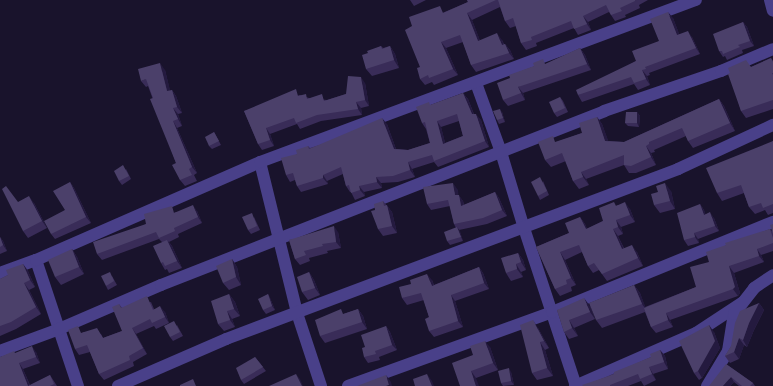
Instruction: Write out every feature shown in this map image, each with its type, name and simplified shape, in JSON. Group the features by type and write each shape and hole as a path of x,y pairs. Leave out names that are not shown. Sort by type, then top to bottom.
{"street":[{"path":"0,273 36,260 260,162 476,84 696,0"},
{"path":"770,0 773,11"},
{"path":"0,351 59,329 161,285 604,111 722,71 773,49"},
{"path":"476,84 501,152 576,386 696,333 743,302"},
{"path":"118,386 226,339 678,169 773,125"},
{"path":"260,162 297,313 321,386"},
{"path":"348,386 552,312 773,222"},
{"path":"36,260 78,386"},
{"path":"707,386 728,351 734,314 754,288 773,275"}],"building":[{"path":"467,0 496,0 467,13 478,41 497,33 502,45 505,44 509,53 471,65 460,35 441,42 453,69 429,78 428,75 420,79 417,68 420,67 405,30 412,26 409,17 440,6 443,13 468,2"},
{"path":"498,0 635,1 620,8 622,11 611,15 606,5 583,16 587,24 574,29 571,21 531,37 532,40 521,43 513,18 505,21"},
{"path":"668,12 677,35 688,31 696,48 645,67 646,69 642,70 646,79 634,83 631,77 578,95 576,90 636,61 632,51 659,41 650,19"},
{"path":"743,22 750,41 738,45 740,47 723,54 722,51 719,51 713,34"},
{"path":"381,46 382,49 390,46 394,60 366,69 362,55"},
{"path":"580,48 587,64 518,87 521,93 503,100 497,83 510,78 509,75 534,66 533,63 543,59 545,64"},
{"path":"771,58 773,62 773,100 741,111 728,74 730,73 728,68 746,60 751,67"},
{"path":"160,63 167,91 172,90 177,107 173,108 178,119 173,121 192,167 189,169 192,175 180,180 172,165 176,163 150,99 153,98 146,79 141,81 138,69"},
{"path":"348,76 361,77 365,100 356,102 358,109 317,115 296,123 294,118 266,128 270,140 258,144 244,111 296,89 298,96 306,94 307,99 322,94 324,101 346,94"},
{"path":"463,93 472,114 476,114 485,141 434,161 432,155 408,162 410,170 393,176 376,177 377,182 359,186 360,190 351,193 349,185 346,186 341,167 323,175 323,178 297,186 293,173 286,175 281,158 297,154 296,150 308,146 309,149 382,118 394,149 408,150 430,143 425,122 422,123 416,107 429,102 430,105","holes":["457,114 463,136 443,144 437,121"]},
{"path":"560,97 565,108 554,113 549,102"},
{"path":"719,99 730,123 688,141 682,128 649,142 646,146 651,157 631,166 624,165 624,155 581,172 583,177 573,181 562,153 545,160 538,142 553,136 555,142 582,133 579,123 597,117 605,141 624,142"},
{"path":"500,109 503,118 497,120 493,111"},
{"path":"626,112 637,112 637,123 625,123"},
{"path":"214,132 219,141 209,146 205,137"},
{"path":"773,141 773,204 763,208 761,203 749,207 741,185 717,193 706,168"},
{"path":"123,165 129,176 119,181 114,171"},
{"path":"540,177 547,191 538,196 531,182"},
{"path":"70,182 86,217 51,234 44,221 65,210 53,191"},
{"path":"453,183 455,195 459,195 461,206 495,192 502,210 483,218 454,224 448,200 427,204 423,187"},
{"path":"665,183 670,201 654,205 651,194 658,192 656,186"},
{"path":"6,186 18,202 29,196 42,221 23,231 2,189"},
{"path":"383,201 384,206 387,205 392,226 378,229 371,211 375,210 374,204"},
{"path":"614,202 616,206 625,202 630,215 616,220 618,227 613,229 622,249 632,245 638,258 602,274 594,263 588,266 579,245 560,252 571,278 566,280 567,284 555,289 536,247 569,233 565,223 580,217 586,229 603,221 599,208"},
{"path":"700,204 704,215 710,212 715,226 694,233 695,237 684,240 677,213"},
{"path":"193,205 198,217 174,228 175,231 159,238 156,232 97,254 93,242 146,224 144,214 172,206 174,213"},
{"path":"252,213 257,226 248,230 242,217"},
{"path":"334,226 336,242 322,244 323,246 304,251 306,255 295,259 289,240"},
{"path":"457,227 461,237 447,241 444,232"},
{"path":"770,229 773,243 757,249 759,256 729,266 735,287 733,289 666,313 668,320 651,327 644,308 696,287 690,267 709,262 706,252 726,245 725,243"},
{"path":"167,240 177,261 165,266 163,262 161,263 153,246"},
{"path":"72,249 79,267 55,277 48,260"},
{"path":"518,253 521,262 516,264 517,269 506,273 501,258"},
{"path":"232,259 236,277 223,283 216,266"},
{"path":"23,264 30,280 24,283 36,307 11,322 0,326 0,279 8,275 6,270"},
{"path":"479,267 484,283 451,295 458,321 429,331 425,319 429,317 421,293 402,298 399,287 411,284 410,280 427,274 432,286"},
{"path":"110,272 114,281 106,286 101,276"},
{"path":"309,272 315,288 302,292 297,277"},
{"path":"634,285 642,304 596,320 589,303"},
{"path":"229,294 234,309 227,311 230,320 218,324 211,301"},
{"path":"268,294 272,306 263,310 258,299"},
{"path":"147,296 153,310 160,306 165,317 152,323 150,319 132,328 143,348 129,356 130,360 99,374 87,345 75,349 68,330 78,326 81,333 97,328 103,338 122,331 112,307 119,304 121,308"},
{"path":"584,298 590,312 569,320 572,328 564,332 557,310"},
{"path":"759,303 743,340 739,338 734,352 725,356 731,346 735,323 740,311"},
{"path":"341,309 343,314 358,309 362,322 320,336 315,320"},
{"path":"533,320 544,341 540,342 547,368 532,373 520,325"},
{"path":"174,321 180,332 170,337 164,326"},
{"path":"709,325 715,341 698,371 694,373 679,341"},
{"path":"386,326 392,345 375,351 376,354 364,357 362,348 365,347 361,335"},
{"path":"485,341 493,363 471,371 476,386 460,386 452,363 473,355 470,346"},
{"path":"32,346 36,357 19,363 28,386 0,386 0,357"},
{"path":"660,350 664,362 649,367 652,374 640,379 638,374 610,386 582,385 614,374 614,372 651,357 650,354"},
{"path":"255,357 263,367 241,380 236,368"},
{"path":"726,364 753,383 750,386 742,386 731,377 723,386 709,386"},
{"path":"509,368 511,381 501,383 498,371"},
{"path":"296,374 302,386 269,386"},
{"path":"427,374 432,386 415,386 413,379"},
{"path":"50,375 54,384 50,386 28,386"},
{"path":"386,375 389,385 357,386"},
{"path":"193,379 196,386 180,386 180,385"}]}
